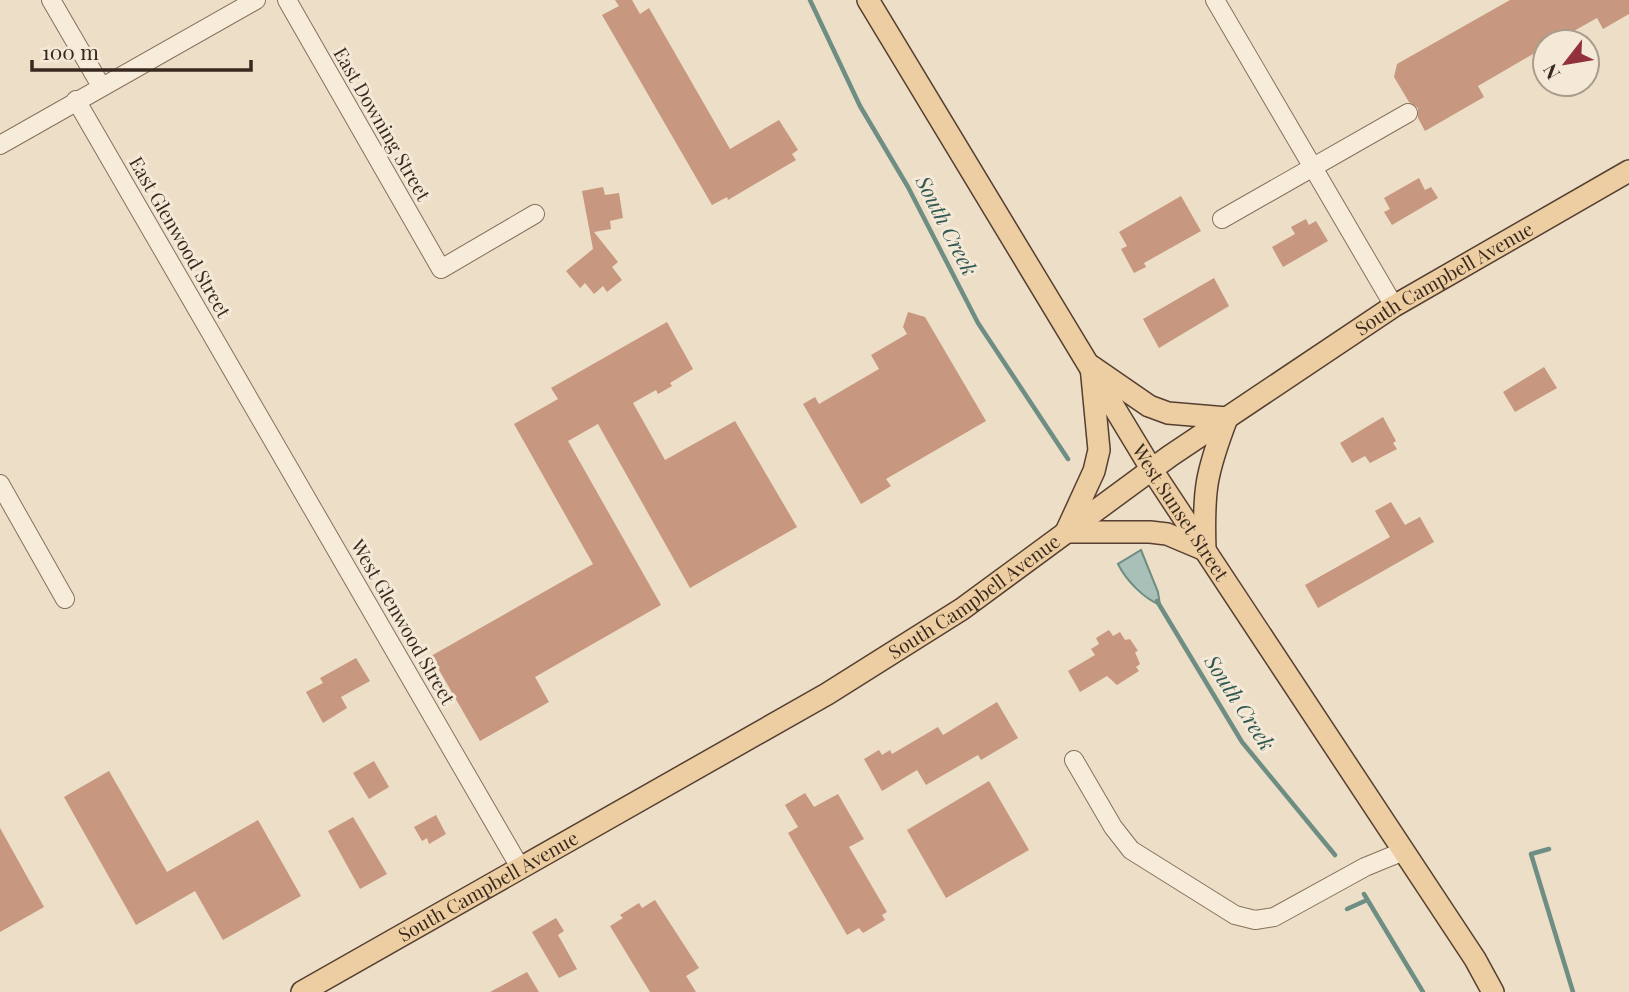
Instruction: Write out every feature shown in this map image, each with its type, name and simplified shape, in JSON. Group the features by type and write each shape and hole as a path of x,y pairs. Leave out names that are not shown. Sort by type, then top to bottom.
{"main road":[{"name":"West Sunset Street","path":"868,0 1152,470 1475,959 1493,992"},
{"name":"South Campbell Avenue","path":"302,992 827,694 962,609 1152,470 1394,306 1629,171"},
{"path":"1091,366 1149,406 1168,414 1227,418 1208,469 1203,497 1205,550 1167,534 1066,532 1094,471 1099,450 1091,366"}],"street":[{"path":"51,0 101,86"},
{"path":"0,145 256,0"},
{"name":"East Downing Street","path":"287,0 441,269 534,214"},
{"path":"1215,0 1394,306"},
{"name":"East Glenwood Street","path":"76,100 248,396"},
{"path":"1222,219 1408,113"},
{"name":"West Glenwood Street","path":"248,396 521,869"},
{"path":"0,484 65,599"},
{"path":"1074,760 1113,827 1131,850 1235,915 1265,919 1365,867 1404,851"}],"shaded area":[{"path":"1141,550 1158,592 1160,605 1136,588 1118,564"}],"building":[{"path":"615,0 632,0 640,14 649,8 730,149 779,120 798,150 792,154 796,160 728,200 727,197 712,205 602,15 619,6"},
{"path":"1510,0 1629,0 1629,14 1603,29 1597,18 1579,28 1531,28 1531,55 1478,86 1484,97 1425,131 1418,118 1418,108 1409,102 1394,77 1397,64"},
{"path":"1419,178 1425,190 1431,187 1438,198 1392,225 1384,212 1390,209 1384,198"},
{"path":"603,187 605,195 619,193 623,218 610,221 611,229 594,232 618,262 612,267 622,280 607,292 603,286 594,294 585,283 580,288 566,271 593,249 582,191"},
{"path":"1181,196 1201,231 1144,263 1146,267 1134,273 1121,249 1127,246 1119,232"},
{"path":"1306,219 1309,225 1316,221 1328,241 1283,267 1272,247 1295,234 1291,227"},
{"path":"1214,278 1229,306 1159,348 1143,319"},
{"path":"908,312 925,317 986,421 886,479 891,486 861,504 803,404 815,397 819,404 879,369 871,355 907,334 903,327"},
{"path":"667,322 693,369 658,394 656,390 633,403 665,460 735,421 797,527 690,588 598,424 568,441 661,605 535,677 549,702 480,741 431,656 593,564 514,424 558,399 551,388"},
{"path":"1544,367 1557,388 1515,412 1503,392"},
{"path":"1383,417 1396,441 1393,443 1397,449 1370,463 1365,456 1352,463 1340,443"},
{"path":"1391,502 1405,525 1420,517 1434,542 1318,608 1305,585 1390,537 1375,511"},
{"path":"1109,630 1113,636 1120,632 1125,640 1130,639 1138,651 1135,652 1140,664 1136,667 1139,671 1117,685 1107,676 1080,692 1068,671 1095,655 1091,649 1099,644 1096,638"},
{"path":"356,658 370,681 341,697 347,708 323,723 306,692 323,683 320,678"},
{"path":"997,702 1018,738 981,760 978,755 926,785 917,770 882,791 864,759 879,750 882,755 890,750 892,754 938,727 943,735"},
{"path":"374,761 389,787 369,799 353,773"},
{"path":"109,771 167,872 258,820 301,896 223,940 195,891 136,925 64,797"},
{"path":"989,781 1029,850 946,898 907,830"},
{"path":"805,793 814,807 838,794 864,839 849,847 887,912 882,915 885,920 863,933 859,928 847,935 788,833 798,827 785,805"},
{"path":"436,815 446,834 429,844 427,838 422,841 414,827"},
{"path":"353,817 387,874 360,889 328,831"},
{"path":"0,828 44,907 0,932"},
{"path":"655,900 699,968 686,976 696,992 650,992 610,926 623,918 620,915 639,903 642,908"},
{"path":"556,918 564,931 558,935 577,969 559,978 532,932"},
{"path":"527,972 539,992 490,992"}],"waterway":[{"name":"South Creek","path":"810,0 860,106 908,187 978,323 1068,459"},
{"name":"South Creek","path":"1157,601 1242,742 1335,855"},
{"path":"1549,849 1531,854 1573,992"},
{"name":"South Creek","path":"1364,894 1423,992"},
{"path":"1347,909 1367,900"}]}
